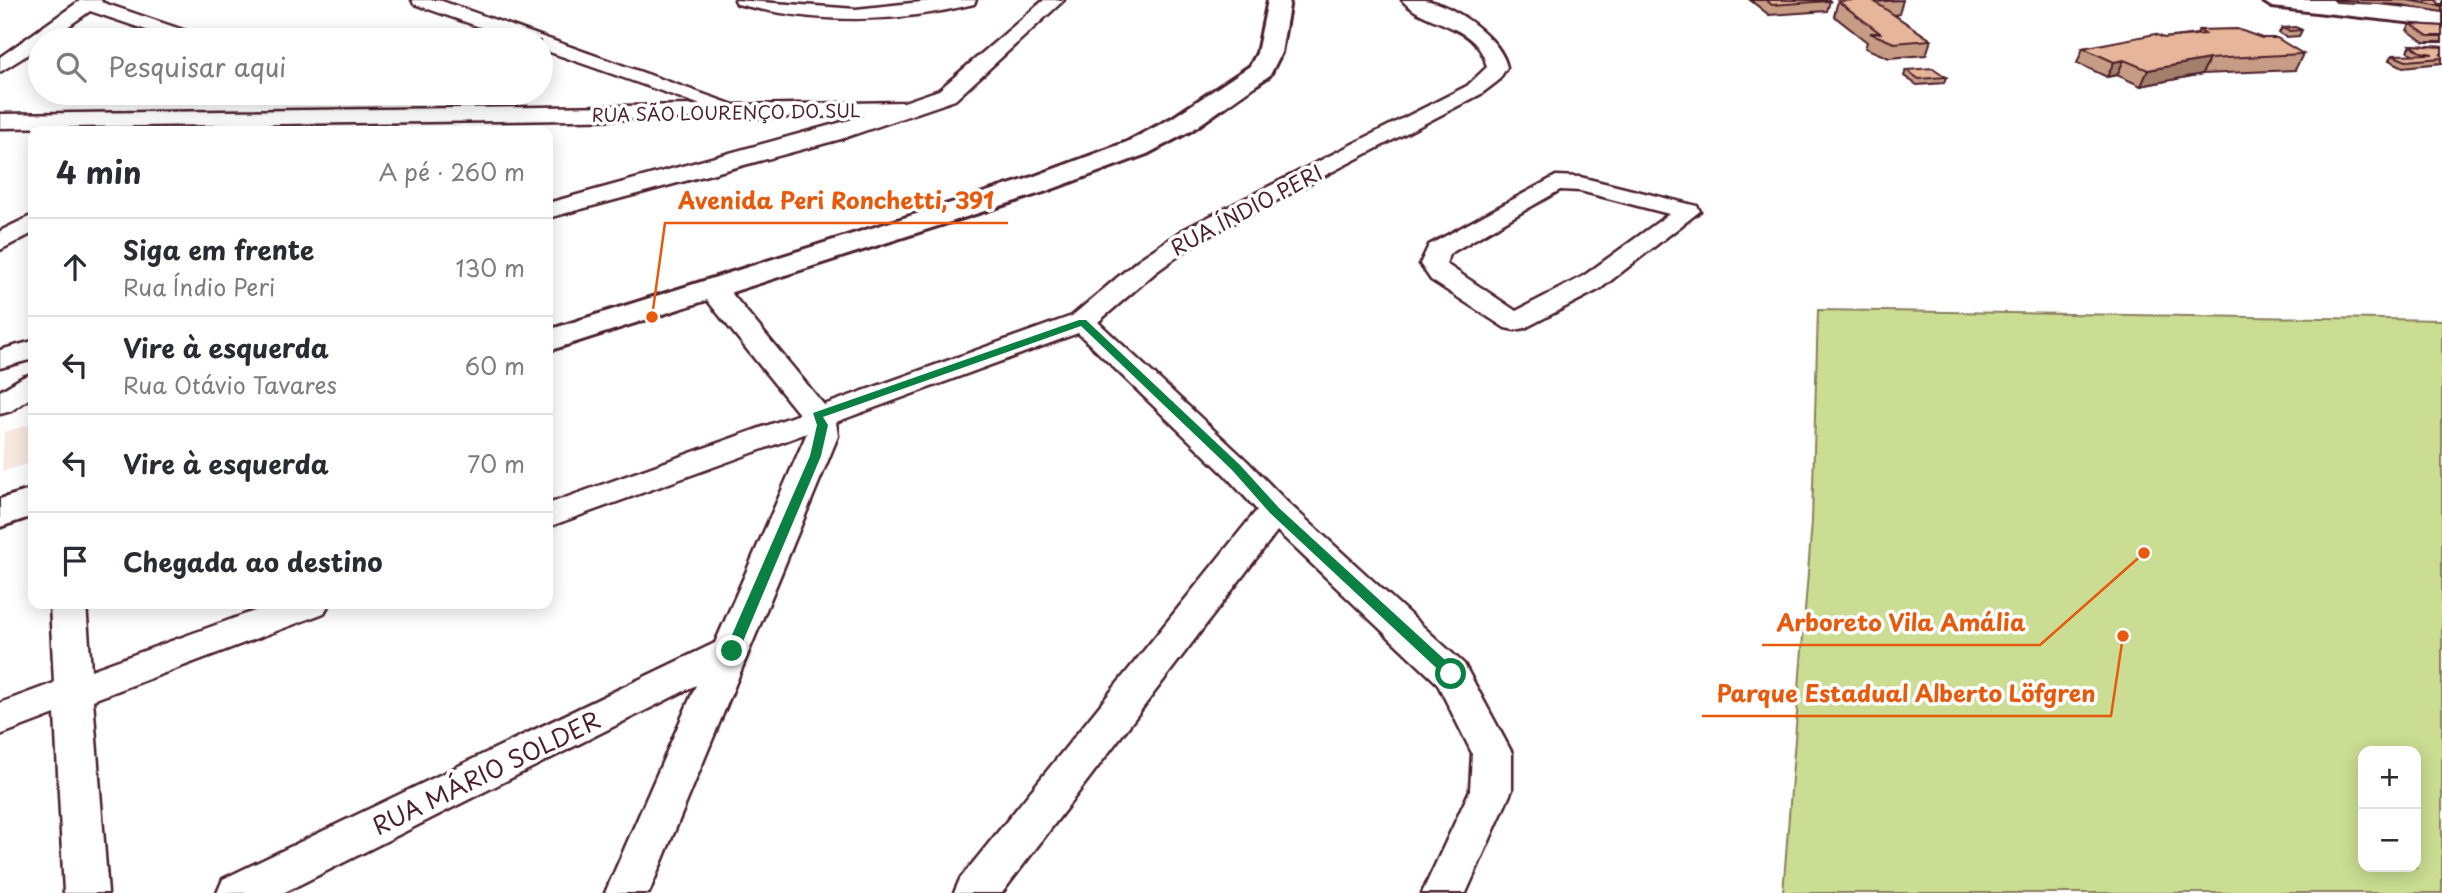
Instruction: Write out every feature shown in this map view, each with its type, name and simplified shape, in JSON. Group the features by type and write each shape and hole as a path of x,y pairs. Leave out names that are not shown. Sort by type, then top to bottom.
{"main road":[{"path":"553,339 1034,186 1137,148 1203,111 1261,70 1269,53 1279,0"},
{"path":"2272,0 2442,19"},
{"path":"0,513 28,504"}],"street":[{"path":"421,0 501,28"},
{"path":"744,0 820,13 967,0"},
{"path":"553,210 833,134 947,94 963,83 1055,0"},
{"name":"RUA ÍNDIO PERI","path":"1082,322 1147,265 1190,236 1475,90 1491,77 1497,67 1492,50 1475,34 1412,0"},
{"path":"53,28 90,2 161,28"},
{"path":"0,66 28,46"},
{"path":"553,46 743,113"},
{"path":"338,105 362,116"},
{"name":"RUA SÃO LOURENÇO DO SUL","path":"0,121 905,110"},
{"path":"418,126 433,116"},
{"path":"202,126 216,118"},
{"path":"1556,183 1580,184 1688,211 1591,283 1515,322 1440,274 1433,264 1438,250 1556,183"},
{"path":"0,242 28,226"},
{"path":"627,893 815,456 823,425 713,289"},
{"path":"553,514 817,416 1082,322 1236,468 1275,510 1451,674 1492,753 1491,790 1444,893"},
{"path":"0,359 28,351"},
{"path":"0,405 28,386"},
{"path":"976,893 1275,510"},
{"path":"68,609 86,893"},
{"path":"0,719 297,609"},
{"name":"RUA MÁRIO SOLDER","path":"239,893 732,651"}],"shaded area":[{"path":"28,425 28,464 2,472 4,432"}],"green space":[{"path":"1818,310 2442,320 2442,893 1783,893 1812,521"}],"building":[{"path":"1766,0 1829,0 1830,1 1772,5"},
{"path":"1897,0 1875,2 1931,40 1894,43 1870,33 1880,33 1838,1"},
{"path":"2407,0 2436,0 2442,6"},
{"path":"2411,24 2442,26 2442,36 2428,36"},
{"path":"2295,27 2302,30 2289,31 2282,28"},
{"path":"2237,29 2262,38 2277,38 2303,54 2209,59 2148,70 2124,60 2114,62 2083,48 2155,34 2164,38 2205,34 2199,30"},
{"path":"2411,45 2442,47 2442,58 2406,61 2392,55 2433,54 2421,52"},
{"path":"1933,68 1946,77 1919,79 1906,70"}],"place":[{"name":"Avenida Peri Ronchetti, 391","path":"652,317"},
{"name":"Arboreto Vila Amália","path":"2144,553"},
{"name":"Parque Estadual Alberto Löfgren","path":"2123,636"}],"route":[{"path":"732,651 815,456 823,425 817,416 1082,322 1236,468 1275,510 1451,674"}]}
